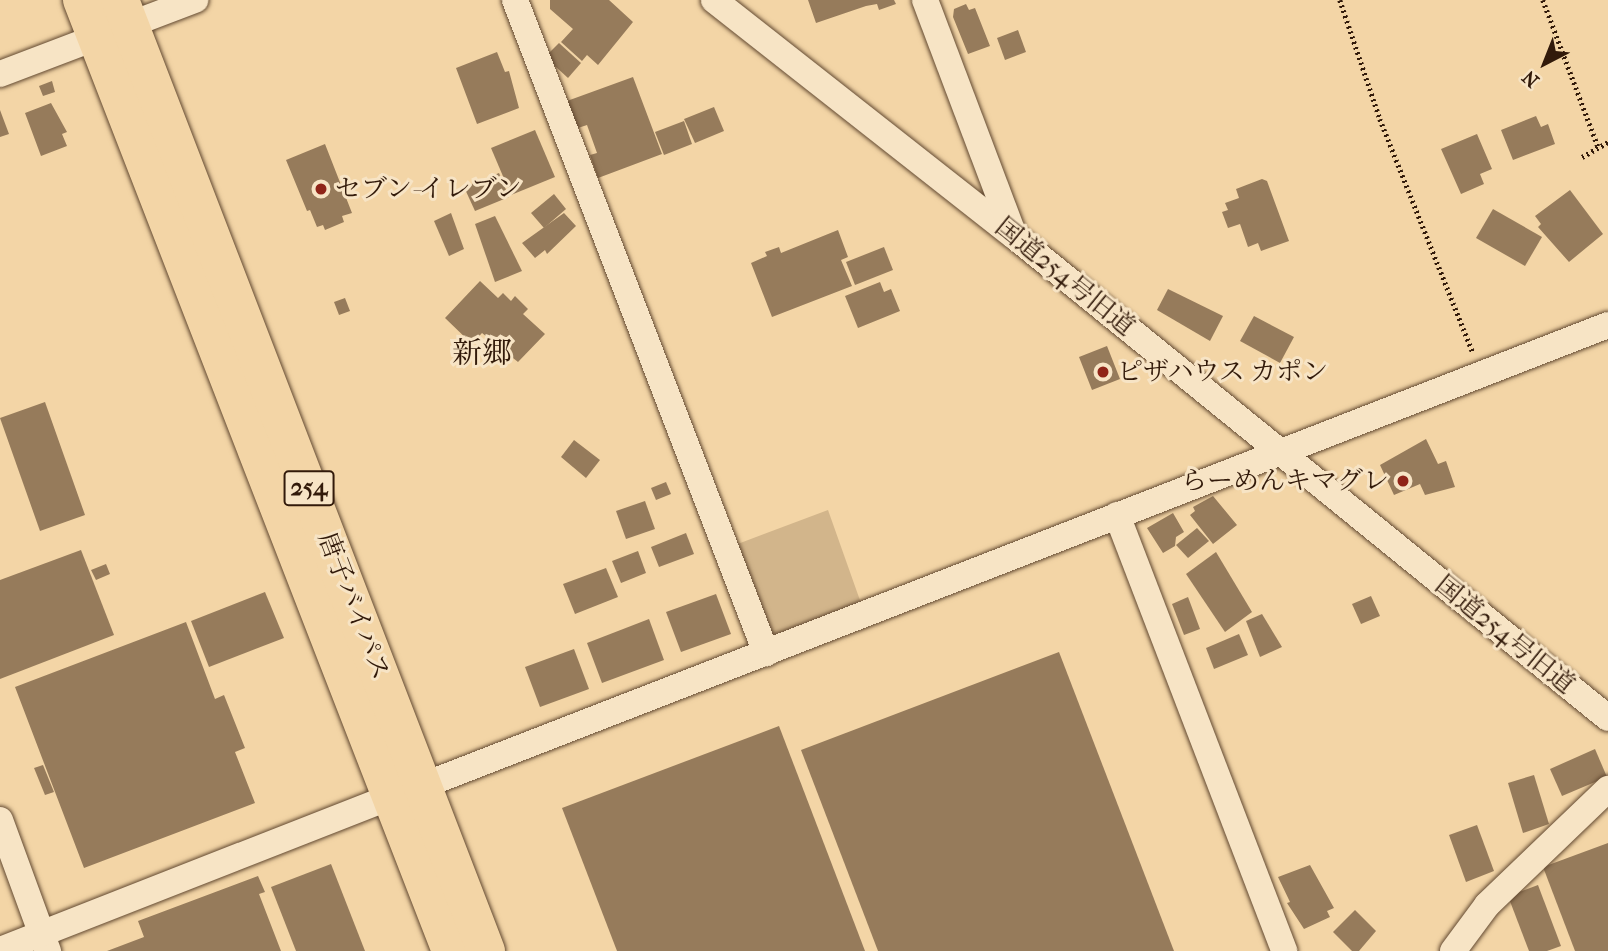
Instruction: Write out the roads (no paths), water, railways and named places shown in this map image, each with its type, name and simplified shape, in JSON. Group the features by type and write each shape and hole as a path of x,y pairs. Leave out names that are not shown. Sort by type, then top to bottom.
{"highway":[{"name":"254","path":"82,0 115,21"},
{"name":"唐子バイパス","path":"115,21 407,792 451,951"},
{"name":"唐子バイパス","path":"407,792 486,951"}],"street":[{"path":"0,74 115,21 195,0"},
{"path":"515,0 766,653"},
{"name":"国道254号旧道","path":"714,0 1013,235 1608,719"},
{"path":"925,0 1013,235"},
{"path":"0,950 45,942 407,792 1116,515 1284,455 1608,325"},
{"path":"1116,515 1284,951"},
{"path":"1453,951 1487,905 1608,789"},
{"path":"0,820 45,942"}],"place":[{"name":"セブン-イレブン","path":"321,189"},
{"name":"ピザハウス カポン","path":"1103,372"},
{"name":"らーめんキマグレ","path":"1403,481"}],"district":[{"name":"新郷","path":"482,354"}]}
